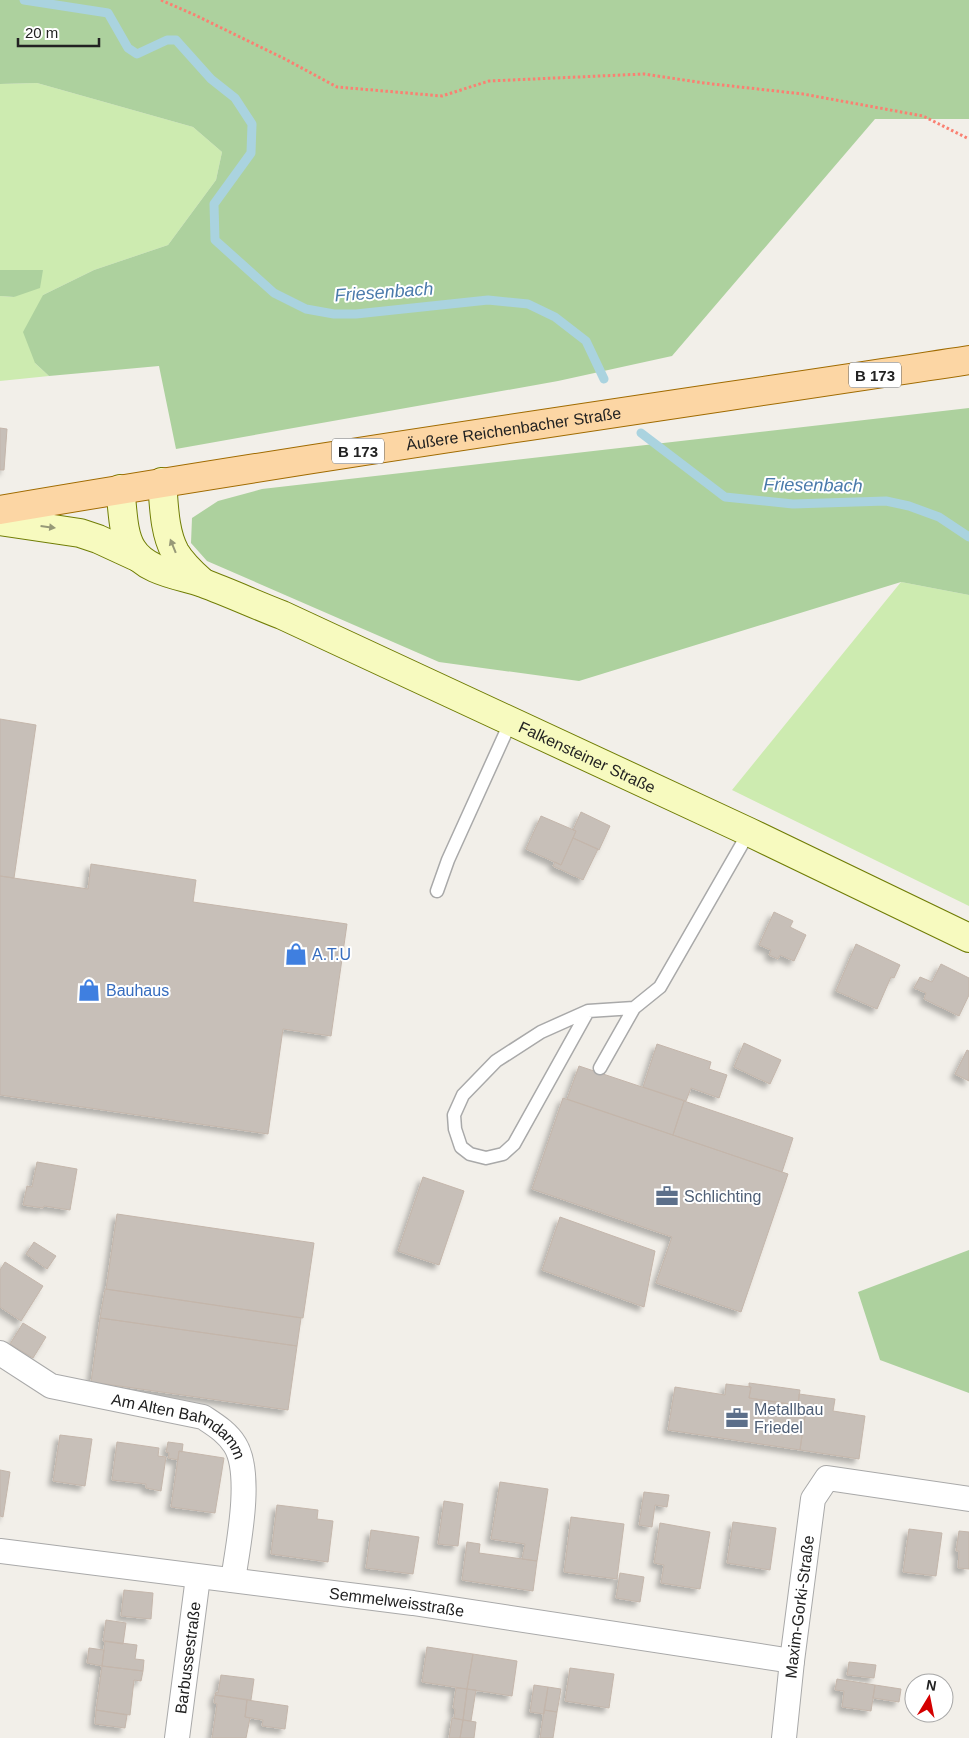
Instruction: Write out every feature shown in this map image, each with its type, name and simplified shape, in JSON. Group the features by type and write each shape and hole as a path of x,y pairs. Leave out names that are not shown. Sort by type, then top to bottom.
{"main road":[{"name":"Äußere Reichenbacher Straße","path":"0,510 162,482 969,360"},
{"name":"Falkensteiner Straße","path":"162,482 168,531 175,552 183,564 203,583"},
{"path":"120,489 126,538 137,557"},
{"name":"Falkensteiner Straße","path":"0,521 80,533 98,539 171,574 203,583 282,615 749,832 969,938"}],"street":[{"name":"Am Alten Bahndamm","path":"0,1354 51,1386 203,1417 221,1428 235,1445 240,1457 243,1474 243,1500 234,1580"},
{"name":"Maxim-Gorki-Straße","path":"784,1738 813,1499 827,1478 969,1499"},
{"name":"Semmelweisstraße","path":"0,1550 198,1577 414,1603 792,1661"},
{"name":"Barbussestraße","path":"176,1738 198,1577"}],"lane":[{"path":"437,891 448,860 511,722"},
{"path":"600,1068 634,1008 660,987 749,832"},
{"path":"588,1011 514,1144 503,1154 486,1158 470,1154 461,1147 454,1130 454,1115 463,1095 496,1061 541,1032 588,1011 634,1008"}],"path":[{"path":"161,0 285,59 336,87 442,96 489,81 644,74 802,94 923,116 969,140"}],"green space":[{"path":"0,0 969,0 969,119 875,119 672,356 558,381 176,449 159,366 49,376 35,363 23,332 43,295 94,270 168,245 216,180 222,152 193,127 37,83 0,84"},
{"path":"37,83 193,127 222,152 216,180 168,245 94,270 43,295 35,363 49,376 0,381 0,296 14,297 43,270 0,270 0,84"},
{"path":"0,270 43,270 40,288 14,297 0,296"},
{"path":"969,408 969,595 901,582 579,681 439,662 207,561 191,543 192,518 218,501 262,489"},
{"path":"901,582 969,595 969,906 732,790"},
{"path":"969,1250 969,1393 880,1360 858,1292"}],"building":[{"path":"0,428 7,429 4,470 0,470"},
{"path":"0,719 36,725 14,878 0,876"},
{"path":"581,812 610,826 599,850 573,838 576,831 573,830"},
{"path":"541,816 576,831 561,865 526,849"},
{"path":"573,838 598,849 583,880 553,866 555,862 561,865"},
{"path":"91,864 196,880 193,902 347,924 331,1036 283,1029 268,1134 0,1095 0,876 88,889"},
{"path":"774,912 793,921 790,927 806,935 794,961 780,955 778,959 769,955 771,950 759,945"},
{"path":"856,944 900,965 894,978 891,977 877,1009 836,991"},
{"path":"941,964 969,978 969,995 959,1016 924,999 926,993 914,988 920,977 932,982"},
{"path":"744,1043 781,1060 770,1084 734,1067"},
{"path":"657,1044 711,1062 709,1069 727,1075 719,1098 691,1088 686,1101 643,1087"},
{"path":"967,1050 969,1051 969,1081 955,1074"},
{"path":"579,1066 684,1101 673,1135 567,1099"},
{"path":"563,1098 788,1174 741,1312 656,1283 672,1237 532,1189"},
{"path":"684,1101 793,1138 782,1172 673,1135"},
{"path":"37,1162 77,1169 70,1210 23,1205 27,1186 32,1187"},
{"path":"423,1177 464,1191 439,1265 398,1251"},
{"path":"117,1214 314,1243 303,1318 106,1289"},
{"path":"560,1217 655,1251 644,1307 542,1270"},
{"path":"34,1242 56,1256 47,1269 26,1254"},
{"path":"5,1262 43,1286 21,1321 0,1307 0,1270"},
{"path":"105,1289 301,1318 297,1346 100,1318"},
{"path":"100,1318 297,1346 288,1410 91,1382"},
{"path":"23,1323 46,1337 33,1358 10,1344"},
{"path":"749,1383 800,1390 798,1405 749,1398 751,1387 749,1387"},
{"name":"Metallbau Friedel","path":"726,1384 751,1387 749,1398 806,1407 800,1450 668,1430 675,1387 725,1395"},
{"path":"799,1394 835,1399 833,1411 865,1416 859,1459 800,1450 806,1407 798,1405"},
{"path":"60,1435 92,1439 85,1486 53,1481"},
{"path":"117,1442 159,1448 158,1456 166,1457 161,1491 146,1488 146,1484 112,1480"},
{"path":"168,1442 183,1444 182,1452 179,1451 178,1460 168,1458 169,1453 166,1452"},
{"path":"179,1451 224,1458 215,1513 171,1507"},
{"path":"0,1470 10,1472 3,1517 0,1516"},
{"path":"500,1482 548,1489 537,1561 522,1559 525,1544 491,1539"},
{"path":"644,1492 669,1495 667,1507 655,1505 652,1527 639,1525"},
{"path":"444,1501 463,1504 458,1546 438,1544"},
{"path":"277,1505 318,1510 317,1519 333,1521 328,1562 271,1554"},
{"path":"571,1517 624,1524 617,1579 564,1572"},
{"path":"733,1522 776,1528 770,1570 727,1563"},
{"path":"660,1523 710,1532 700,1589 661,1583 664,1565 654,1563"},
{"path":"909,1529 942,1533 936,1576 903,1572"},
{"path":"371,1530 419,1537 413,1574 366,1568"},
{"path":"959,1531 969,1532 969,1569 958,1568 959,1551 956,1551"},
{"path":"467,1542 480,1544 479,1553 537,1561 533,1591 462,1580"},
{"path":"620,1573 644,1577 640,1602 616,1598"},
{"path":"124,1590 153,1593 151,1619 121,1616"},
{"path":"106,1620 126,1623 123,1644 103,1641"},
{"path":"105,1641 137,1645 135,1659 144,1660 143,1671 102,1666"},
{"path":"427,1647 473,1654 467,1689 422,1682"},
{"path":"89,1648 104,1650 102,1666 87,1663"},
{"path":"473,1654 517,1661 512,1696 467,1689"},
{"path":"849,1662 876,1665 874,1678 847,1675"},
{"path":"102,1666 143,1671 141,1681 134,1680 130,1715 96,1710"},
{"path":"570,1668 614,1674 609,1708 565,1701"},
{"path":"221,1675 254,1679 251,1700 215,1695 216,1692 218,1693"},
{"path":"837,1679 875,1685 871,1711 842,1707 844,1691 835,1690"},
{"path":"534,1685 548,1687 544,1714 530,1712"},
{"path":"875,1685 901,1689 899,1702 873,1698"},
{"path":"548,1687 561,1689 557,1712 544,1710"},
{"path":"456,1688 467,1689 463,1720 454,1718 455,1709 453,1708"},
{"path":"467,1689 476,1690 471,1721 463,1720"},
{"path":"215,1695 247,1700 245,1717 250,1718 246,1738 212,1738 217,1704 214,1703"},
{"path":"247,1700 288,1706 285,1729 262,1726 263,1720 245,1717"},
{"path":"96,1710 127,1715 125,1728 95,1724"},
{"path":"544,1710 557,1712 553,1738 540,1738"},
{"path":"452,1718 463,1720 460,1738 449,1738"},
{"path":"463,1720 476,1722 474,1738 460,1738"}],"waterway":[{"name":"Friesenbach","path":"24,0 108,13 128,48 137,54 167,40 176,40 211,79 235,98 252,124 251,153 214,204 215,240 274,293 306,309 334,314 356,314 488,300 528,304 555,317 586,341 604,379"},
{"name":"Friesenbach","path":"641,433 725,497 793,504 886,501 909,506 939,517 969,537"}],"place":[{"name":"A.T.U","path":"296,954"},
{"name":"Bauhaus","path":"89,990"},
{"name":"Schlichting","path":"667,1196"},
{"name":"Metallbau Friedel","path":"737,1418"}]}
